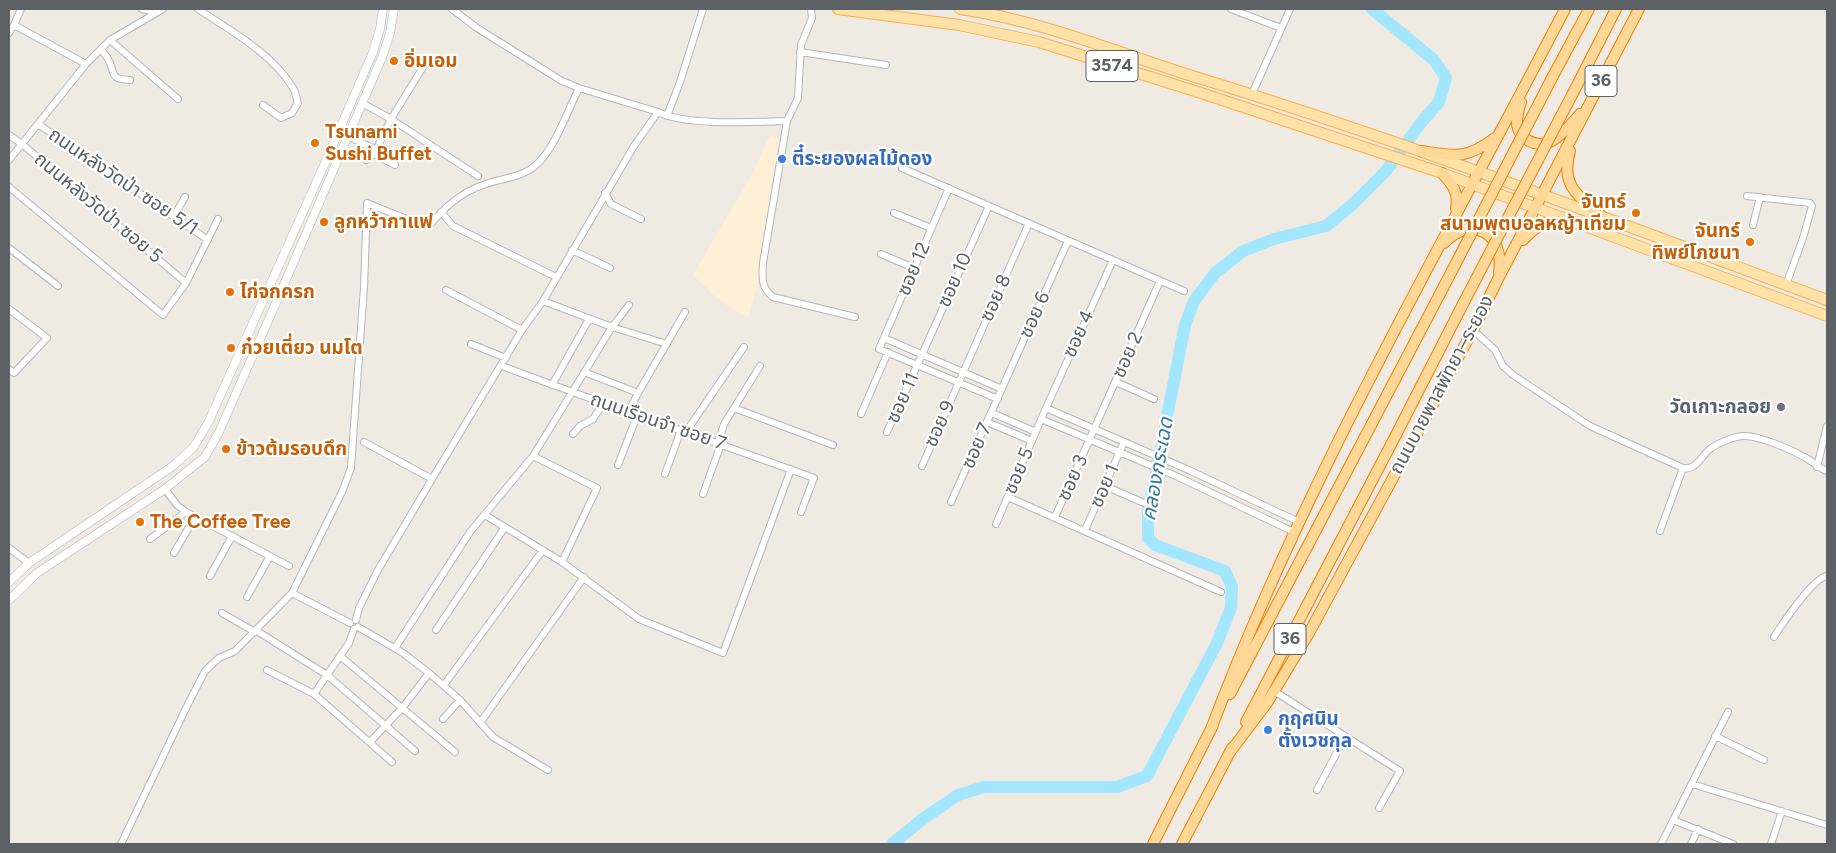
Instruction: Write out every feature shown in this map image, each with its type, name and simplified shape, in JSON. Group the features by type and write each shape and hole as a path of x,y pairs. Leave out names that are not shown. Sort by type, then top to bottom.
{"highway":[{"name":"36","path":"1211,729 1238,657 1298,522 1393,332 1480,172 1565,9"},
{"name":"36","path":"1153,844 1211,729 1589,9"},
{"name":"ถนนบายพาสพัทยา–ระยอง","path":"1182,844 1398,434 1464,302 1616,9"},
{"name":"ถนนบายพาสพัทยา–ระยอง","path":"1230,752 1274,691 1310,633 1473,330 1639,9"},
{"path":"1526,84 1517,123 1523,136 1532,143 1545,144 1553,141 1567,129 1590,103"},
{"path":"1576,130 1567,164 1568,180 1574,192 1602,217"},
{"path":"1417,149 1456,156 1478,150 1497,137"},
{"path":"1442,173 1456,192 1456,215"},
{"path":"1515,247 1529,233 1547,221 1558,220 1579,223"},
{"path":"1439,247 1457,232 1475,230 1487,233 1494,239 1500,257 1498,279"}],"main road":[{"name":"3574","path":"838,9 959,25 1039,42 1411,162 1827,316"},
{"name":"3574","path":"965,9 1057,30 1170,69 1388,139 1827,300"}],"street":[{"path":"9,33 21,9"},
{"path":"142,9 156,12"},
{"path":"9,160 86,64 110,40 163,9"},
{"path":"198,9 249,44 275,66 294,89 298,103 292,113 281,118 263,105"},
{"path":"9,582 29,563 173,466 193,448 208,423 325,163 373,52 380,29 383,9"},
{"path":"9,600 37,573 165,489 205,457 229,410 362,103 390,33 394,9"},
{"path":"452,9 476,28 562,81 578,88 667,116 732,122 787,121"},
{"path":"667,116 703,9"},
{"path":"811,9 812,18 801,45 798,98 787,121 763,263 762,279 766,292 773,297 855,317"},
{"path":"1232,9 1282,28"},
{"path":"1252,94 1290,9"},
{"path":"14,25 86,64"},
{"path":"110,40 178,99"},
{"path":"101,49 111,65 114,76 122,80 130,80"},
{"path":"800,52 886,65"},
{"path":"366,160 375,152 391,119 425,64"},
{"path":"121,844 205,671 219,658 235,652 292,593 342,492 350,468 364,287 367,203 420,225 429,226 453,201 468,192 483,185 525,172 544,158 578,88"},
{"path":"362,103 391,119 478,176"},
{"path":"548,770 497,741 460,700 408,656 350,626 378,570 432,479 522,330 543,301 634,146 658,112"},
{"name":"ถนนหลังวัดป่า ซอย 5/1","path":"38,124 208,240"},
{"name":"ถนนหลังวัดป่า ซอย 5","path":"9,135 186,283"},
{"path":"348,136 395,165"},
{"path":"902,168 1184,291"},
{"path":"9,187 163,314 186,283 218,218"},
{"name":"ซอย 12","path":"888,352 879,349 948,188"},
{"path":"606,193 612,204 641,219"},
{"path":"174,216 185,196"},
{"path":"1747,196 1810,203 1812,206 1786,285"},
{"path":"1753,225 1760,198"},
{"name":"ซอย 10","path":"918,365 988,206"},
{"path":"441,212 453,226 556,277"},
{"path":"894,213 931,228"},
{"name":"ซอย 8","path":"958,382 1029,224"},
{"name":"ซอย 6","path":"1002,389 1068,241"},
{"path":"9,248 58,286"},
{"path":"572,250 610,268"},
{"path":"284,252 296,258"},
{"path":"881,254 914,268"},
{"name":"ซอย 4","path":"1042,418 1113,260"},
{"name":"ซอย 2","path":"1090,439 1160,281"},
{"path":"446,290 522,330"},
{"path":"543,301 588,319 667,344"},
{"path":"395,648 470,532 533,456 612,327 629,305"},
{"path":"9,308 47,338 11,371"},
{"path":"628,413 685,312"},
{"path":"552,385 588,319"},
{"path":"1473,330 1495,350 1503,366 1513,376 1583,422 1683,468 1687,469 1695,466 1705,453 1714,446 1744,436 1754,437 1805,457 1817,467 1827,471"},
{"path":"884,338 1002,389"},
{"path":"471,344 506,358"},
{"path":"665,474 683,431 744,347"},
{"path":"861,414 888,352 998,399"},
{"name":"ซอย 11","path":"888,432 918,365"},
{"name":"ถนนเรือนจำ ซอย 7","path":"502,366 628,413 814,478 801,512"},
{"path":"703,494 720,444 724,424 760,366"},
{"path":"584,372 638,393"},
{"name":"ซอย 9","path":"922,466 958,382"},
{"path":"1116,382 1154,399"},
{"name":"ซอย 7","path":"951,502 1002,389"},
{"path":"573,434 580,426 593,420 603,404"},
{"path":"734,408 833,445"},
{"path":"1046,408 1180,466 1298,522"},
{"path":"992,413 1036,432"},
{"path":"618,464 637,416"},
{"path":"1042,418 1159,468 1294,532"},
{"name":"ซอย 5","path":"996,524 1042,418"},
{"path":"987,422 1032,441"},
{"path":"1817,467 1827,426"},
{"name":"ซอย 3","path":"1055,517 1090,439"},
{"path":"364,442 432,479"},
{"name":"ซอย 1","path":"1085,530 1124,442"},
{"path":"533,456 597,488 562,562"},
{"path":"1159,468 1163,459"},
{"path":"1660,531 1683,468"},
{"path":"485,516 562,562 639,620 723,653 791,469"},
{"path":"1187,481 1191,471"},
{"path":"1105,486 1144,503"},
{"path":"165,489 177,505 186,512 289,566"},
{"path":"1008,497 1221,592"},
{"path":"150,539 186,512"},
{"path":"174,553 195,517"},
{"path":"436,630 505,527"},
{"path":"210,576 232,536"},
{"path":"9,548 29,563"},
{"path":"444,685 543,550"},
{"path":"247,597 270,556"},
{"path":"1774,637 1794,608 1819,579 1827,576"},
{"path":"480,723 584,577"},
{"path":"292,593 353,621"},
{"path":"222,613 256,631 327,675 415,751"},
{"path":"314,694 349,643 356,628"},
{"path":"340,656 456,752"},
{"path":"267,670 314,694 392,762"},
{"path":"370,742 403,707 429,673"},
{"path":"1274,691 1400,771 1379,808"},
{"path":"443,719 460,700"},
{"path":"1661,844 1728,712"},
{"path":"1716,736 1764,760"},
{"path":"1317,790 1345,737"},
{"path":"1692,784 1827,825"},
{"path":"1771,844 1782,811"},
{"path":"1674,820 1733,844"},
{"path":"1692,844 1698,829"}],"shaded area":[{"path":"770,135 780,140 758,282 749,317 732,309 716,297 693,275 751,176"}],"waterway":[{"name":"คลองกระเฉด","path":"892,844 924,818 958,795 984,787 1117,787 1147,776 1217,643 1231,608 1232,587 1225,571 1155,545 1148,538 1148,513 1185,325 1194,301 1215,273 1243,251 1274,239 1326,226 1353,204 1386,171 1420,124 1439,102 1446,78 1434,60 1372,9"}],"place":[{"name":"อิ่มเอม","path":"394,61"},
{"name":"Tsunami Sushi Buffet","path":"315,143"},
{"name":"ตี๋ระยองผลไม้ดอง","path":"782,159"},
{"name":"จันทร์ สนามพุตบอลหญ้าเทียม","path":"1636,213"},
{"name":"ลูกหว้ากาแฟ","path":"324,222"},
{"name":"จันทร์ ทิพย์โภชนา","path":"1750,242"},
{"name":"ไก่จกครก","path":"230,292"},
{"name":"ก๋วยเตี่ยว นมโต","path":"231,348"},
{"name":"วัดเกาะกลอย","path":"1781,407"},
{"name":"ข้าวต้มรอบดึก","path":"226,449"},
{"name":"The Coffee Tree","path":"140,522"},
{"name":"กฤศนิน ตั้งเวชกุล","path":"1268,730"}]}
